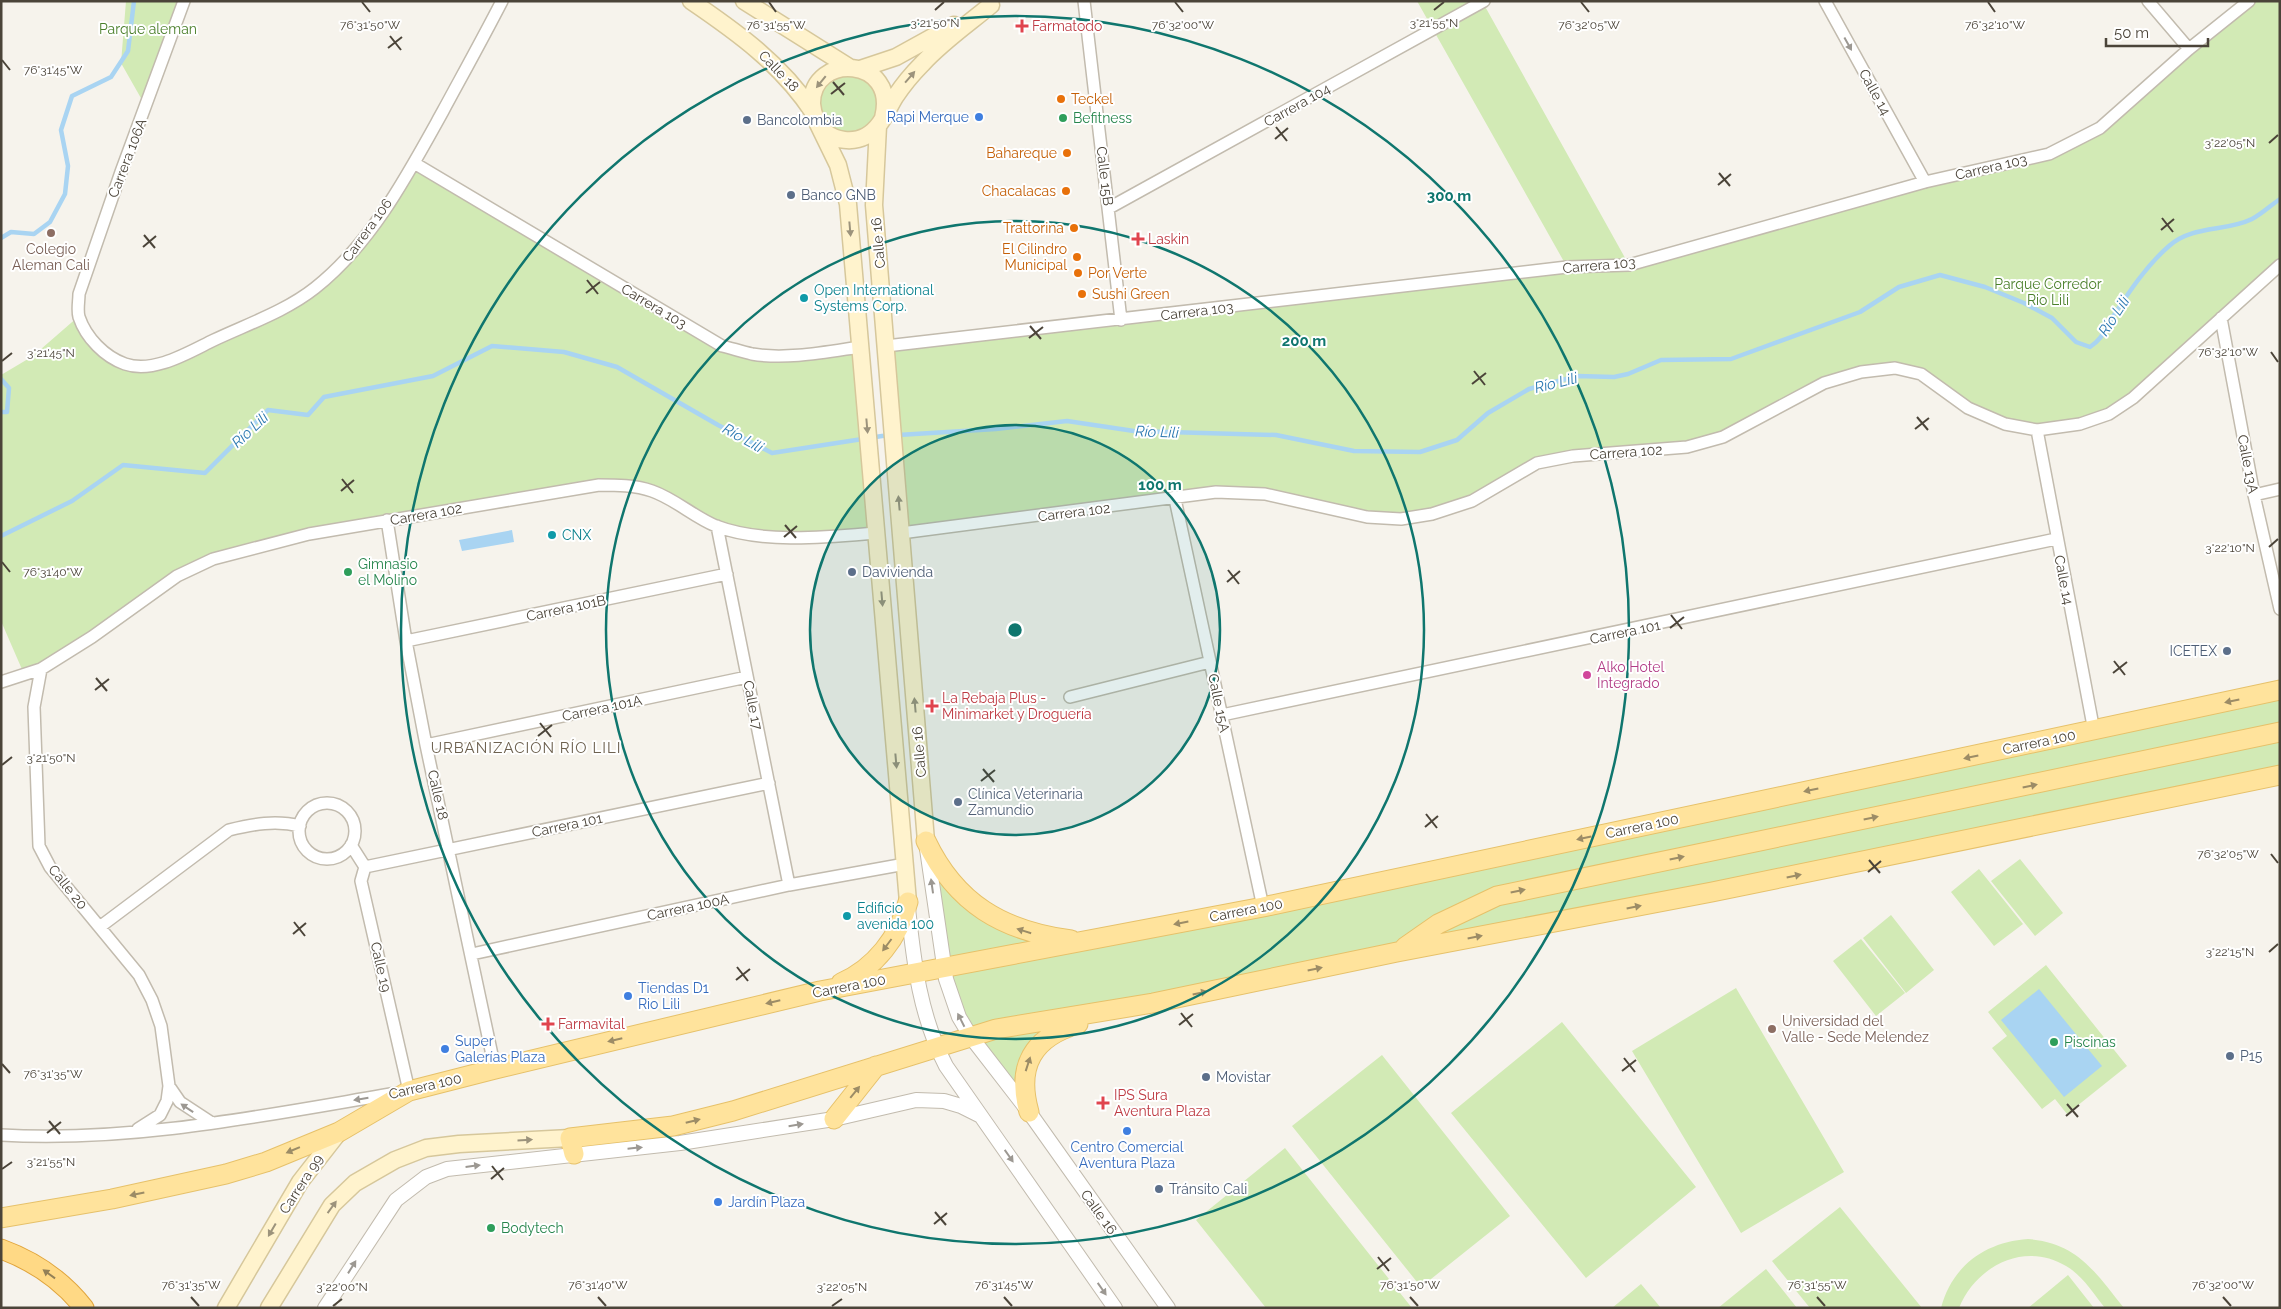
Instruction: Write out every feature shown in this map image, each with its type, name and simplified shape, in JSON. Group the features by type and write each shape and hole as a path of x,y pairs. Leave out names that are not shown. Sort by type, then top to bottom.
{"highway":[{"path":"1,1249 24,1258 47,1272 68,1290 84,1308"}],"main road":[{"name":"Calle 18","path":"690,1 739,34 769,59 799,92 815,118"},
{"path":"744,1 854,68 869,73 882,88 886,98 881,122"},
{"path":"994,2 923,62 904,84 881,122 864,137 847,141 830,136 815,118 812,99 816,86 825,76 836,69 854,68 896,57 994,2"},
{"name":"Calle 16","path":"815,118 838,165 848,204 908,902"},
{"name":"Calle 16","path":"881,122 874,205 926,841"},
{"name":"Carrera 100","path":"409,1091 820,991 1089,942 1263,907 2280,690"},
{"path":"1397,952 1438,924 1497,896 2280,732"},
{"path":"269,1308 332,1205 355,1183 395,1160 426,1148 459,1144 572,1146 673,1126 733,1111 996,1029 1153,1003 1397,952 1712,892 2280,775"},
{"path":"926,841 949,879 967,898 987,913 1024,931 1089,942"},
{"path":"820,991 845,982 873,962 895,934 908,902"},
{"path":"1029,1112 1023,1092 1024,1078 1030,1058 1041,1042 1054,1033 1069,1027 1153,1003"},
{"path":"834,1118 876,1066"},
{"name":"Carrera 99","path":"226,1308 300,1182 338,1132 409,1091"},
{"path":"1,1218 112,1199 226,1174 266,1162 338,1132"}],"street":[{"name":"Carrera 106A","path":"79,316 79,294 121,172 184,1"},
{"name":"Carrera 106","path":"79,316 86,331 99,348 116,361 133,366 149,366 180,356 284,306 314,289 342,265 365,238 414,163 502,1"},
{"name":"Calle 15B","path":"1084,1 1121,320"},
{"name":"Carrera 104","path":"1109,208 1484,1"},
{"name":"Calle 14","path":"1825,1 1924,182"},
{"path":"2148,1 2189,49"},
{"name":"Carrera 103","path":"886,346 1568,267 1629,265 1924,182 2049,154 2100,128 2189,49 2249,1"},
{"name":"Carrera 103","path":"414,163 722,346 753,354 781,355 819,353 860,347"},
{"name":"Carrera 102","path":"901,534 1175,499 1216,492 1265,494 1367,517 1401,519 1432,514 1472,501 1537,464 1572,456 1687,447 1723,437 1824,383 1861,372 1895,368 1920,374 1968,408 2006,424 2037,430 2080,424 2109,414 2133,398 2280,265"},
{"name":"Calle 13A","path":"2221,318 2254,495 2280,608"},
{"name":"Calle 14","path":"2037,430 2056,540 2094,731"},
{"name":"Carrera 102","path":"1,682 41,669 92,638 177,576 213,559 308,534 387,520 599,485 628,486 652,491 717,526 753,533 798,538 876,533"},
{"path":"2254,495 2280,488"},
{"name":"Calle 15A","path":"1175,499 1263,907"},
{"name":"Calle 18","path":"387,520 406,642 426,745 450,849 495,1069"},
{"name":"Calle 17","path":"717,526 789,885"},
{"name":"Carrera 101","path":"1222,715 2056,540"},
{"name":"Carrera 101B","path":"406,642 727,574"},
{"path":"1070,697 1210,662"},
{"name":"Calle 20","path":"41,669 34,707 39,846 50,867 101,926 139,975 152,1000 161,1026 169,1086 167,1101 160,1115 135,1131"},
{"name":"Carrera 101A","path":"426,745 748,678"},
{"name":"Carrera 101","path":"365,867 769,783"},
{"path":"328,803 346,810 352,817 355,836 351,846 340,856 333,859 318,858 305,848 300,834 300,826 310,810 328,803"},
{"path":"101,926 229,830 251,824 284,822 300,826"},
{"name":"Calle 16","path":"926,841 944,968 953,1002 970,1038 1029,1112 1168,1308"},
{"path":"351,846 365,867"},
{"name":"Carrera 100A","path":"472,954 789,885 905,864"},
{"name":"Calle 19","path":"365,867 361,881 409,1091"},
{"name":"Calle 16","path":"908,902 916,974 928,1027 936,1048 946,1066 1115,1308"},
{"path":"169,1086 180,1102 212,1123"},
{"name":"Carrera 100","path":"1,1135 46,1138 212,1123 409,1091"},
{"path":"326,1308 388,1210 406,1191 426,1177 447,1169 572,1146 680,1143 834,1118 916,1100 944,1102 961,1106 981,1116"}],"green space":[{"name":"Parque aleman","path":"126,1 184,1 146,107 121,63"},
{"name":"Parque Corredor Rio Lili","path":"1417,1 1482,1 1629,265 2049,154 2100,128 2249,1 2280,1 2280,265 2109,414 2037,430 2005,424 1921,374 1861,372 1723,437 1537,463 1472,501 1401,519 1265,494 1216,492 901,533 886,346 1567,267"},
{"path":"849,67 885,98 865,137 823,131 816,86"},
{"path":"414,163 722,346 753,354 860,347 876,533 798,538 717,526 628,486 387,520 213,559 24,674 1,621 1,375 33,356 79,316 117,361 149,366 284,306 342,265"},
{"path":"2280,690 2280,775 1069,1027 1030,1058 1029,1112 959,1017 934,857 987,913 1089,942"},
{"path":"2020,859 2063,913 2035,936 1991,881"},
{"path":"1979,869 2023,924 1994,946 1951,892"},
{"path":"1891,915 1934,970 1906,993 1863,938"},
{"path":"1861,939 1905,993 1876,1016 1833,961"},
{"name":"Piscinas","path":"2046,965 2127,1066 2067,1114 2055,1099 2042,1109 1992,1048 2007,1036 1988,1012"},
{"path":"1736,988 1844,1172 1741,1233 1632,1051"},
{"path":"1562,1022 1696,1187 1586,1278 1451,1113"},
{"path":"1382,1055 1510,1216 1421,1287 1292,1126"},
{"path":"1285,1148 1412,1308 1266,1308 1196,1220"},
{"path":"1840,1207 1922,1308 1810,1308 1772,1261"},
{"path":"2028,1239 2060,1246 2073,1253 2094,1271 2124,1308 2105,1308 2072,1270 2050,1259 2034,1256 2018,1257 2003,1262 1977,1280 1959,1308 1941,1308 1953,1280 1972,1259 1998,1245"},
{"path":"1766,1269 1797,1308 1718,1308"},
{"path":"2068,1275 2094,1308 2028,1308"},
{"path":"1641,1284 1661,1308 1612,1308"}],"water":[{"path":"512,530 514,542 462,551 459,540"},
{"path":"2039,989 2102,1066 2064,1097 2001,1020"}],"waterway":[{"path":"1,238 11,232 34,234 50,222 65,194 68,166 61,130 72,96 111,77 128,51 134,1"},
{"name":"Río Lili","path":"1,536 72,501 123,465 205,473 268,410 308,415 324,397 433,376 492,346 564,352 617,367 718,425 772,453 882,436 996,429 1067,421 1134,431 1276,435 1354,451 1420,452 1457,440 1488,413 1529,389 1577,376 1614,377 1628,374 1661,360 1731,359 1860,312 1899,287 1940,275 1985,287 2024,303 2052,318 2076,342 2090,347 2101,337 2138,280 2169,246 2178,239 2188,235 2231,226 2252,219 2280,199"},
{"path":"1,379 9,388 7,412 1,412"}],"place":[{"name":"Farmatodo","path":"1022,26"},
{"name":"Teckel","path":"1061,99"},
{"name":"Rapi Merque","path":"979,117"},
{"name":"Befitness","path":"1063,118"},
{"name":"Bancolombia","path":"747,120"},
{"name":"Bahareque","path":"1067,153"},
{"name":"Chacalacas","path":"1066,191"},
{"name":"Banco GNB","path":"791,195"},
{"name":"Trattorina","path":"1074,228"},
{"name":"Colegio Aleman Cali","path":"51,233"},
{"name":"Laskin","path":"1138,239"},
{"name":"El Cilindro Municipal","path":"1077,257"},
{"name":"Por Verte","path":"1078,273"},
{"name":"Sushi Green","path":"1082,294"},
{"name":"Open International Systems Corp.","path":"804,298"},
{"name":"CNX","path":"552,535"},
{"name":"Gimnasio el Molino","path":"348,572"},
{"name":"Davivienda","path":"852,572"},
{"name":"ICETEX","path":"2227,651"},
{"name":"Alko Hotel Integrado","path":"1587,675"},
{"name":"La Rebaja Plus - Minimarket y Droguería","path":"932,706"},
{"name":"Clínica Veterinaria Zamundio","path":"958,802"},
{"name":"Edificio avenida 100","path":"847,916"},
{"name":"Tiendas D1 Rio Lili","path":"628,996"},
{"name":"Farmavital","path":"548,1024"},
{"name":"Universidad del Valle - Sede Melendez","path":"1772,1029"},
{"name":"Piscinas","path":"2054,1042"},
{"name":"Super Galerías Plaza","path":"445,1049"},
{"name":"P15","path":"2230,1056"},
{"name":"Movistar","path":"1206,1077"},
{"name":"IPS Sura Aventura Plaza","path":"1103,1103"},
{"name":"Centro Comercial Aventura Plaza","path":"1127,1131"},
{"name":"Tránsito Cali","path":"1159,1189"},
{"name":"Jardín Plaza","path":"718,1202"},
{"name":"Bodytech","path":"491,1228"}],"district":[{"name":"URBANIZACIÓN RÍO LILI","path":"526,748"}]}
